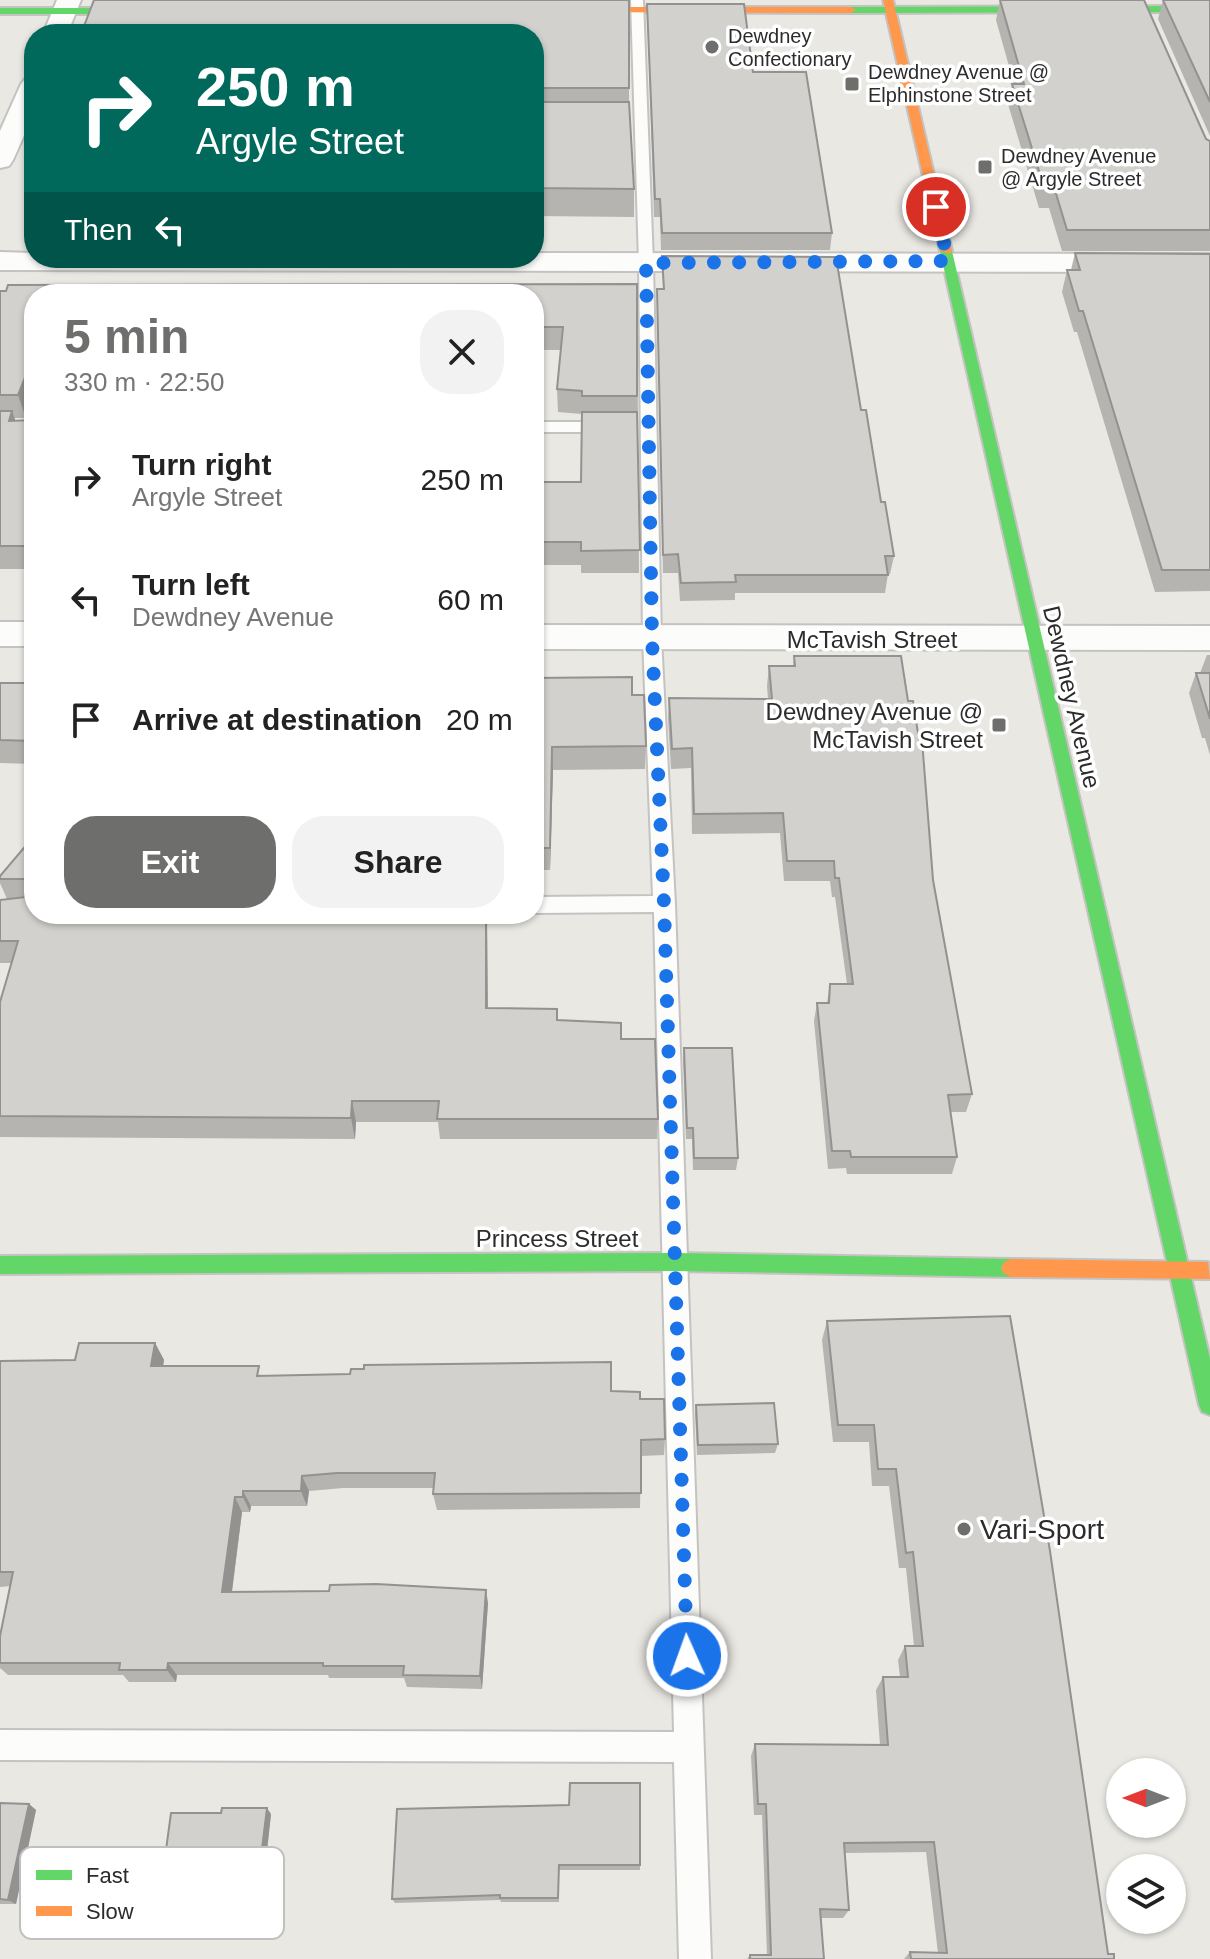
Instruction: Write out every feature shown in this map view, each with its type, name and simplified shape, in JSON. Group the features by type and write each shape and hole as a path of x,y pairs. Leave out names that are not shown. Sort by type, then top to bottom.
{"main road":[{"path":"0,11 67,5 163,11"},
{"path":"558,10 637,5 1210,9"},
{"name":"Dewdney Avenue","path":"890,5 1210,1405"},
{"name":"Princess Street","path":"0,1265 674,1262 1210,1271"}],"street":[{"path":"59,24 67,5"},
{"path":"0,160 24,124"},
{"path":"0,261 24,261"},
{"path":"544,263 1210,263"},
{"path":"0,634 24,634"},
{"name":"McTavish Street","path":"544,637 1210,638"}],"lane":[{"path":"637,5 631,122 646,263 652,638 664,904 695,1959"},
{"path":"544,427 648,427"},
{"path":"544,905 664,904"},
{"path":"0,1745 690,1747"}],"building":[{"path":"94,0 629,0 629,88 544,88 544,24 85,24"},
{"path":"1000,0 1144,0 1206,139 1210,141 1210,230 1067,230 1054,187 1044,187 1012,84 1024,84"},
{"path":"1163,0 1210,0 1210,102"},
{"path":"647,4 744,4 753,72 806,72 832,233 662,233 660,199 655,199"},
{"path":"544,102 629,102 634,189 544,188"},
{"path":"1075,253 1210,254 1210,570 1162,570 1083,311 1079,311 1067,270 1080,270"},
{"path":"662,256 836,257 861,410 866,410 881,502 885,502 894,556 885,556 888,575 735,575 736,582 681,583 678,554 663,555 657,289 664,289"},
{"path":"544,284 637,284 637,396 582,396 582,391 557,389 563,327 544,327"},
{"path":"8,285 24,285 24,380 18,395 0,395 0,291 6,291"},
{"path":"0,411 12,411 9,421 24,420 24,546 0,546"},
{"path":"582,412 637,412 640,550 581,551 581,542 544,542 544,482 581,482"},
{"path":"794,656 901,656 908,701 913,701 919,740 922,740 933,880 972,1094 948,1095 957,1157 851,1157 850,1151 832,1151 817,1003 829,1003 830,984 853,984 834,861 787,861 783,813 694,814 692,748 672,749 669,698 772,699 769,666 795,666"},
{"path":"1196,673 1210,673 1210,719"},
{"path":"632,677 632,695 644,695 646,746 552,747 550,848 544,848 544,678"},
{"path":"0,683 24,683 24,741 0,740"},
{"path":"24,848 24,879 0,879"},
{"path":"24,897 24,924 486,924 486,1008 557,1009 557,1020 621,1023 621,1039 655,1039 658,1119 437,1119 439,1101 352,1101 351,1118 0,1116 0,1002 18,941 0,941 0,900"},
{"path":"684,1048 732,1048 738,1158 694,1158 693,1128 687,1128"},
{"path":"1010,1316 1050,1551 1108,1954 1114,1954 1114,1959 911,1959 910,1952 947,1953 934,1842 844,1843 849,1910 820,1909 824,1959 750,1959 750,1955 771,1955 766,1804 758,1804 755,1744 888,1745 883,1677 908,1677 905,1646 923,1646 913,1552 906,1553 896,1469 878,1469 874,1425 838,1425 827,1321"},
{"path":"79,1343 155,1343 151,1366 259,1366 257,1376 350,1374 351,1369 364,1369 364,1365 611,1362 611,1391 640,1392 640,1399 664,1399 665,1439 641,1440 641,1493 433,1494 435,1473 337,1473 302,1476 301,1491 243,1491 243,1497 235,1497 222,1592 329,1591 330,1585 376,1584 486,1590 480,1676 403,1675 404,1666 323,1666 323,1663 168,1663 167,1670 119,1670 120,1663 0,1663 0,1636 13,1572 0,1572 0,1361 75,1360"},
{"path":"774,1403 778,1444 698,1445 696,1405"},
{"path":"570,1783 640,1783 640,1865 559,1865 558,1898 500,1898 500,1895 392,1899 397,1809 569,1805"},
{"path":"0,1803 29,1804 8,1900 0,1899"},
{"path":"222,1808 267,1808 262,1847 166,1847 171,1813 221,1813"}],"traffic: fast":[{"path":"851,10 1210,9"},
{"path":"0,11 150,11"},
{"path":"946,251 1210,1405"},
{"path":"0,1265 674,1262 1011,1268"}],"traffic: slow":[{"path":"888,0 946,251"},
{"path":"570,10 851,10"},
{"path":"1011,1268 1208,1271"}],"place":[{"name":"Dewdney Confectionary","path":"712,47"},
{"name":"Dewdney Avenue @ Elphinstone Street","path":"852,84"},
{"name":"Dewdney Avenue @ Argyle Street","path":"985,167"},
{"name":"Dewdney Avenue @ McTavish Street","path":"999,725"},
{"name":"Vari-Sport","path":"964,1529"}],"route":[{"path":"687,1656 664,904 652,638 646,263 948,261 936,207"}]}
